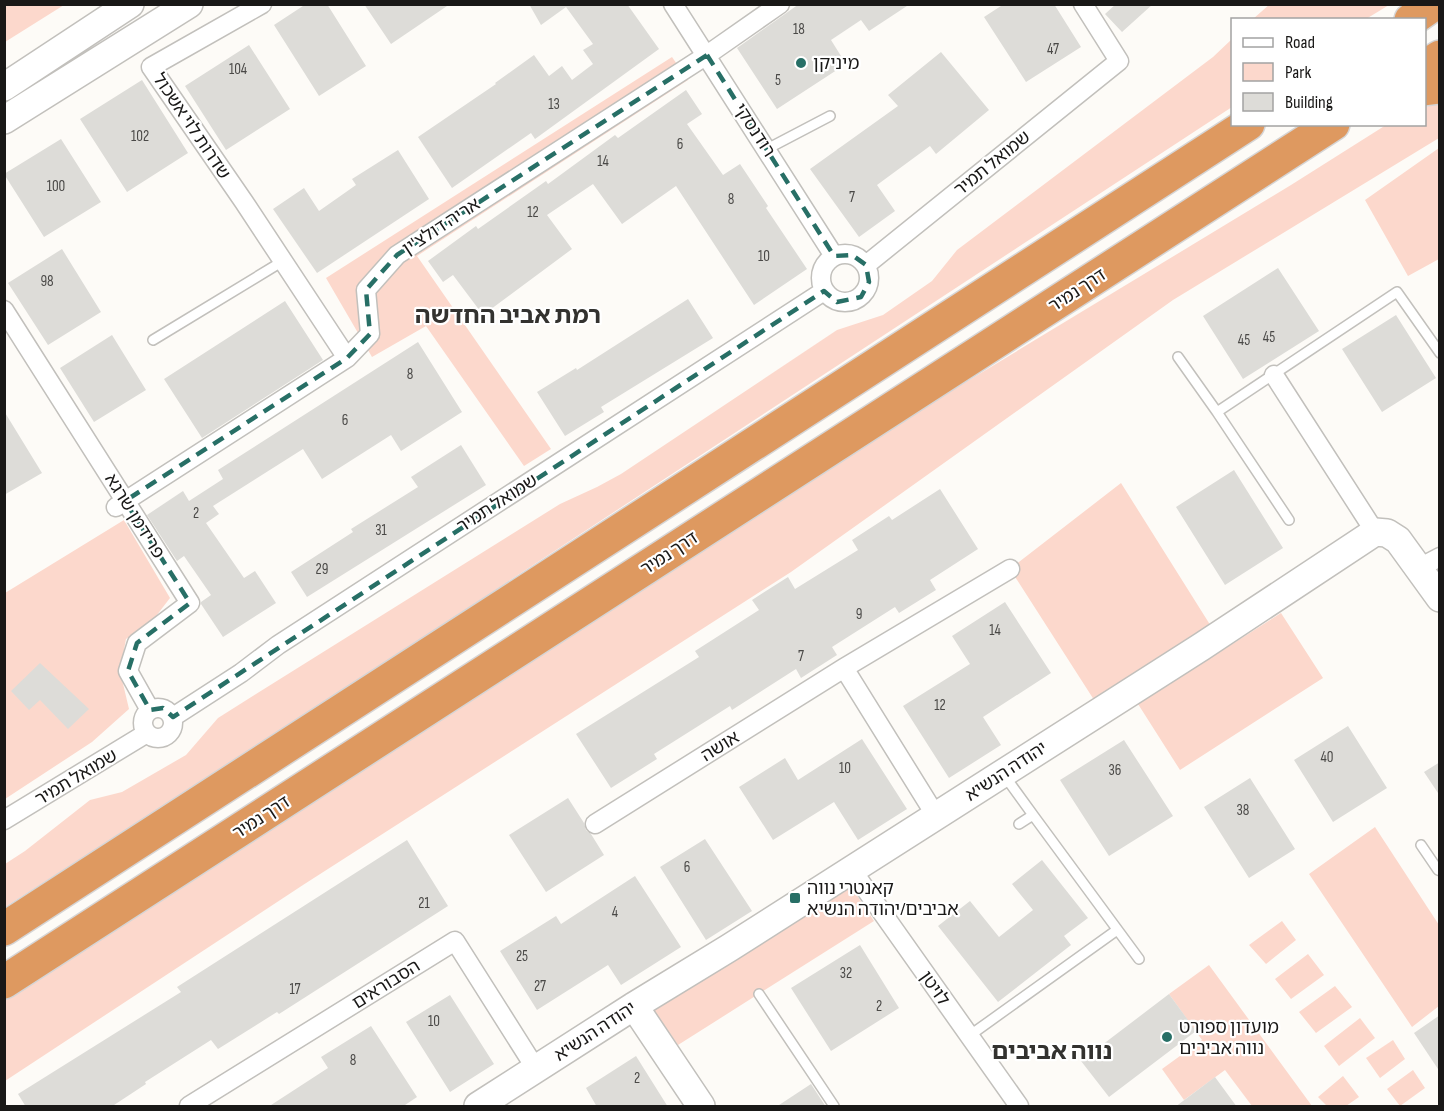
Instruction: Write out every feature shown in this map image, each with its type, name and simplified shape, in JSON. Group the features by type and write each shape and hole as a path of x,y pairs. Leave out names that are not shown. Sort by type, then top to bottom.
{"highway":[{"path":"1414,18 1434,4"},
{"path":"1426,65 1440,57"},
{"path":"4,929 1245,126"},
{"name":"דרך נמיר","path":"4,982 1330,126"}],"street":[{"path":"4,87 130,4"},
{"path":"4,120 189,4"},
{"name":"שדרות לוי אשכול","path":"262,4 151,67 283,261"},
{"name":"רודנסקי","path":"673,4 834,256"},
{"name":"אריה דולצ'ין","path":"121,504 347,358 370,334 366,290 397,255 707,55 780,4"},
{"name":"שמואל תמיר","path":"866,265 1119,61 1083,4"},
{"path":"852,255 866,265 869,282 861,297 853,301 837,302 824,291 820,276 822,268 834,256 852,255"},
{"path":"283,261 347,358"},
{"name":"שמואל תמיר","path":"173,717 278,645 824,291"},
{"name":"פרידמן שרגא","path":"4,310 121,504 190,603 137,643 128,670 150,710"},
{"path":"1274,375 1375,532 1388,533 1429,562 1440,598"},
{"name":"יהודה הנשיא","path":"478,1107 1003,774 1375,532"},
{"name":"אושה","path":"595,824 844,668 1011,569"},
{"path":"844,668 936,816"},
{"path":"163,708 173,717 173,727 167,736 157,738 144,729 144,718 150,710 163,708"},
{"name":"שמואל תמיר","path":"4,820 147,733"},
{"name":"לויטן","path":"852,870 1019,1107"},
{"name":"הסבוראים","path":"189,1107 455,941 536,1069"},
{"path":"634,1006 701,1107"}],"lane":[{"path":"767,149 830,116"},
{"path":"153,340 283,261"},
{"path":"1217,412 1397,292 1440,353"},
{"path":"1178,357 1289,520"},
{"path":"1003,774 1139,959"},
{"path":"1020,824 1033,815"},
{"path":"1421,845 1437,870 1440,869"},
{"path":"969,1036 1117,930"},
{"path":"759,994 834,1107"}],"highlighted area":[{"path":"707,55 834,256 852,255 866,265 869,282 861,297 837,302 824,291 173,717 163,708 150,710 128,671 137,643 190,603 125,501 347,358 370,334 366,290 397,255"}],"green space":[{"path":"5,4 64,4 64,5 5,42"},
{"path":"1270,4 1389,4 1368,18 1254,18"},
{"path":"1231,40 1231,108 228,765 5,907 5,864 90,800 122,792 186,755 218,718 237,706 560,504 621,474 837,330 883,315 932,281 957,250 1213,57"},
{"path":"672,57 688,80 417,256 551,449 524,466 426,326 372,357 326,278"},
{"path":"1439,105 1439,138 1173,300 791,572 303,885 5,1081 5,997 748,514 1384,126 1426,126 1426,107"},
{"path":"1439,148 1439,259 1408,276 1365,200"},
{"path":"1121,483 1214,631 1096,703 1010,569"},
{"path":"124,520 170,598 153,620 126,639 120,671 129,709 92,742 5,799 5,593"},
{"path":"1281,613 1323,678 1180,770 1138,704"},
{"path":"1375,827 1439,925 1439,1006 1412,1027 1309,874"},
{"path":"848,882 874,921 678,1045 653,1009"},
{"path":"1282,921 1296,940 1266,964 1249,945"},
{"path":"1308,954 1324,975 1291,999 1275,979"},
{"path":"1209,965 1312,1106 1252,1106 1225,1070 1184,1100 1162,1069 1202,1040 1169,994"},
{"path":"1335,986 1352,1007 1316,1033 1299,1012"},
{"path":"1360,1018 1375,1038 1339,1066 1324,1046"},
{"path":"1393,1040 1405,1059 1380,1078 1366,1058"},
{"path":"1413,1070 1425,1088 1400,1106 1387,1089"},
{"path":"1343,1076 1359,1097 1346,1106 1327,1106 1318,1097"}],"building":[{"path":"306,4 327,4 366,66 319,96 274,25"},
{"path":"364,4 450,4 391,44"},
{"path":"529,4 627,4 659,49 535,139 531,133 452,188 418,137 534,55 549,76 562,66 572,80 593,64 583,50 593,44 566,7 541,25"},
{"path":"799,4 910,4 869,31 861,20 831,40 846,64 777,109 737,48"},
{"path":"1004,4 1054,4 1081,47 1026,82 984,17"},
{"path":"1116,4 1153,4 1122,32 1105,14"},
{"path":"249,45 290,109 226,150 185,86"},
{"path":"941,52 989,110 936,154 930,146 877,185 895,211 859,237 810,169 898,106 888,95"},
{"path":"142,80 188,153 127,192 80,119"},
{"path":"686,90 702,114 687,124 723,175 740,164 807,269 754,305 676,186 622,224 593,184 547,215 572,249 483,315 453,275 443,282 428,261 476,226 478,229 546,181 548,184 615,135 618,138"},
{"path":"61,139 101,202 44,237 4,174"},
{"path":"398,150 429,199 317,273 273,209 304,188 319,211 356,185 352,179"},
{"path":"62,249 101,312 48,345 8,283"},
{"path":"1278,268 1319,331 1243,379 1203,316"},
{"path":"688,299 713,338 601,407 604,412 565,436 537,392 576,368 577,370"},
{"path":"285,301 323,360 202,438 164,379"},
{"path":"1396,315 1436,378 1382,412 1342,349"},
{"path":"112,335 146,390 94,422 60,368"},
{"path":"418,342 462,412 401,451 391,435 322,479 303,449 213,506 219,514 206,523 244,578 255,571 276,603 223,637 201,604 211,595 184,556 177,561 147,515 183,491 189,501 223,479 218,470"},
{"path":"4,411 42,473 4,495"},
{"path":"461,445 486,485 307,597 291,572 353,532 351,529 418,487 411,477"},
{"path":"1234,470 1283,548 1225,585 1176,507"},
{"path":"940,489 978,549 930,580 936,590 899,613 895,607 832,647 837,655 801,678 796,669 732,710 730,706 654,754 657,759 611,788 576,734 699,657 695,651 759,610 752,600 788,577 795,589 858,550 852,540 889,516 892,520"},
{"path":"1005,602 1051,673 983,717 1001,745 949,778 903,706 970,664 952,636"},
{"path":"40,663 89,709 68,729 40,700 29,710 11,691"},
{"path":"1348,726 1387,788 1333,822 1294,760"},
{"path":"862,739 907,809 858,840 834,802 773,840 739,787 785,758 798,780"},
{"path":"1124,740 1173,816 1109,856 1060,780"},
{"path":"1440,762 1440,796 1424,772"},
{"path":"1250,778 1295,849 1249,878 1204,807"},
{"path":"568,798 586,830 604,855 546,892 509,835"},
{"path":"705,839 752,911 706,940 660,867"},
{"path":"407,840 448,906 279,1014 277,1012 218,1049 211,1040 145,1082 146,1084 111,1107 26,1107 18,1094 181,992 177,987"},
{"path":"1042,860 1088,918 1064,936 1071,945 998,1002 938,926 970,901 999,937 1033,910 1012,884"},
{"path":"635,876 681,947 621,985 608,965 537,1010 500,951 556,916 561,924"},
{"path":"860,945 899,1008 831,1051 791,988"},
{"path":"1169,994 1196,1031 1109,1097 1081,1061"},
{"path":"450,995 494,1064 450,1092 406,1022"},
{"path":"1440,1015 1440,1072 1414,1033"},
{"path":"371,1026 417,1097 402,1107 268,1107 328,1068 321,1057"},
{"path":"636,1056 668,1107 597,1107 586,1088"},
{"path":"1215,1077 1237,1107 1175,1107"},
{"path":"811,1084 826,1107 776,1107"}],"place":[{"name":"מיניקן","path":"801,63"},
{"name":"קאנטרי נווה אביבים/יהודה הנשיא","path":"795,898"},
{"name":"מועדון ספורט נווה אביבים","path":"1167,1037"}],"district":[{"name":"רמת אביב החדשה","path":"508,315"},
{"name":"נווה אביבים","path":"1052,1051"}]}
